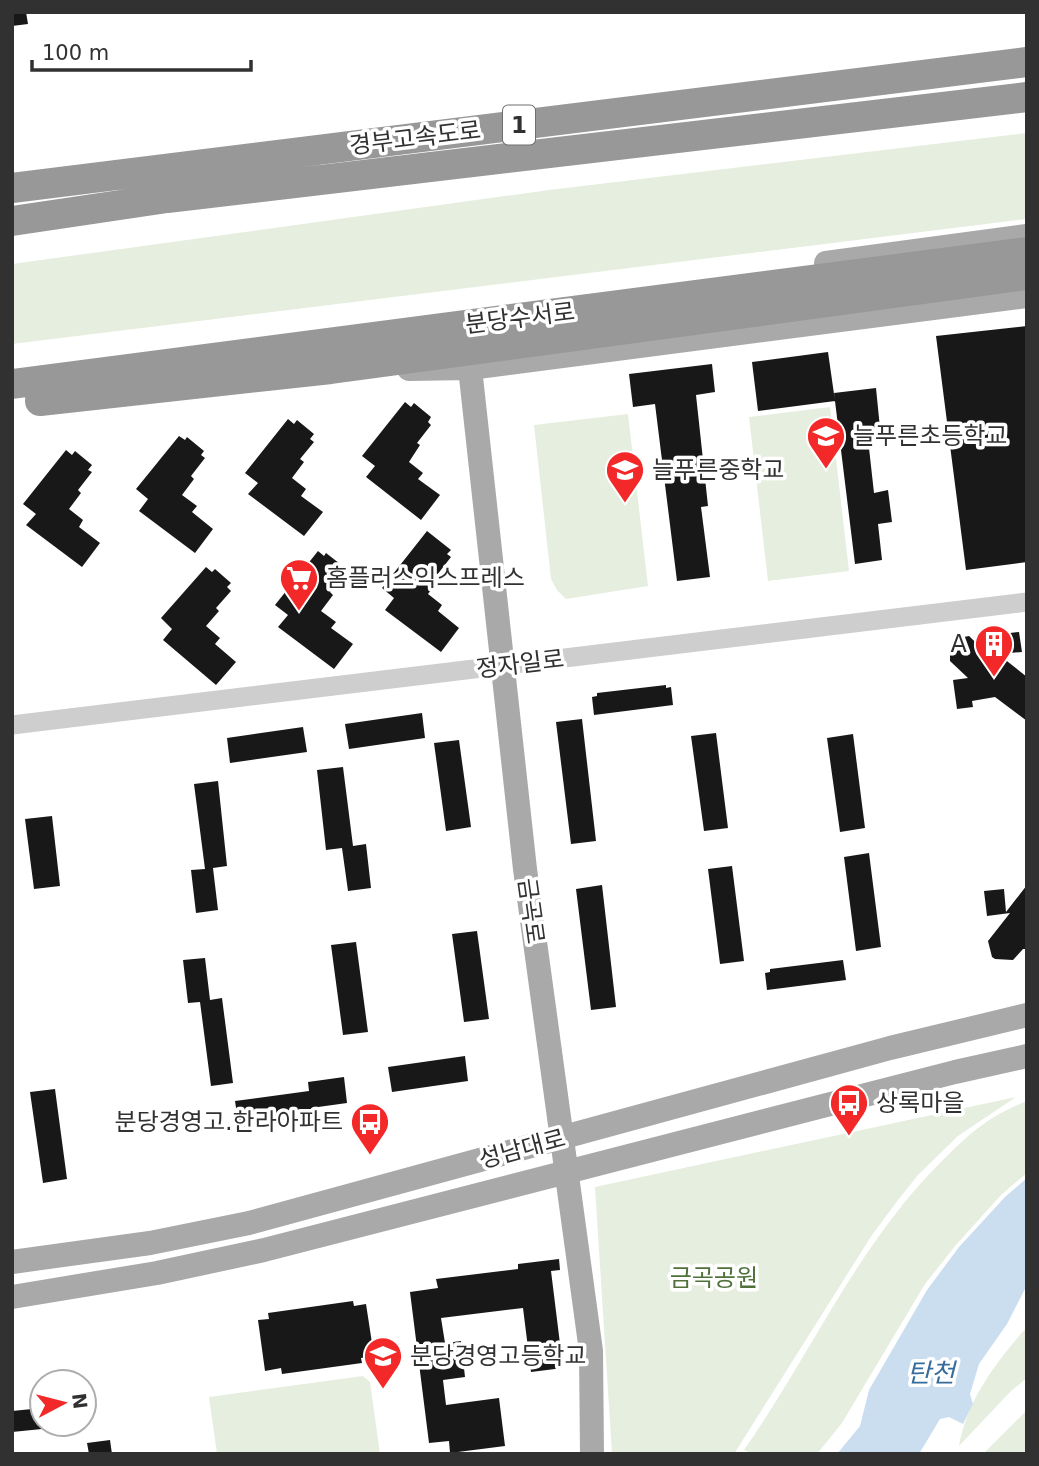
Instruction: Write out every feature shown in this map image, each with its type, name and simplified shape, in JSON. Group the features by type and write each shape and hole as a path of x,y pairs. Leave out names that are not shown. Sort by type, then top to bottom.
{"highway":[{"name":"경부고속도로","path":"12,188 1027,62"},
{"name":"경부고속도로","path":"12,221 167,198 1027,97"},
{"name":"분당수서로","path":"12,404 1027,252"},
{"name":"분당수서로","path":"12,384 335,355 1027,275"}],"main road":[{"path":"335,355 416,319 1027,236"},
{"path":"335,355 470,368 1027,296"},
{"name":"금곡로","path":"470,368 525,869 591,1351 592,1454"},
{"name":"성남대로","path":"12,1262 150,1242 249,1223 891,1048 1027,1015"},
{"name":"성남대로","path":"12,1297 157,1273 264,1250 942,1075 1027,1056"}],"street":[{"name":"정자일로","path":"12,725 1027,602"}],"green space":[{"path":"1027,133 1027,219 12,344 12,264 549,190"},
{"path":"830,407 849,571 768,581 749,417"},
{"path":"628,414 648,586 566,599 551,579 534,425"},
{"name":"금곡공원","path":"1016,1097 958,1136 918,1175 898,1200 872,1235 734,1454 612,1454 595,1187"},
{"path":"1027,1101 1027,1173 1001,1195 925,1284 842,1423 817,1454 753,1454 744,1450 859,1265 910,1195 970,1134 1001,1113"},
{"path":"1027,1327 1027,1378 1011,1391 959,1446 969,1413 984,1382"},
{"path":"363,1376 370,1382 380,1454 217,1454 209,1397"},
{"path":"1027,1410 1027,1454 983,1454"}],"water":[{"name":"탄천","path":"1027,1178 1027,1285 1007,1324 979,1364 970,1394 973,1404 963,1424 949,1417 940,1419 919,1454 837,1454 860,1426 869,1390 927,1290 959,1247 1005,1197"}],"building":[{"path":"12,12 26,12 28,24 12,26"},
{"path":"1027,326 1027,562 966,570 936,336"},
{"path":"828,352 835,401 758,411 752,362"},
{"path":"712,364 715,392 696,395 708,506 701,507 710,577 677,581 655,404 633,407 629,374"},
{"path":"876,388 880,428 867,430 874,493 888,490 892,522 878,524 882,560 855,564 834,393"},
{"path":"405,402 411,407 414,403 431,417 428,422 431,425 417,443 420,445 409,462 423,473 418,479 440,495 421,520 366,477 375,466 362,456"},
{"path":"288,419 294,424 297,420 314,434 310,439 314,442 300,459 304,462 292,478 306,489 301,496 323,512 304,536 248,494 258,483 245,473"},
{"path":"179,436 185,440 187,437 204,451 201,455 205,458 191,476 194,479 182,495 197,506 192,512 213,529 195,553 139,511 148,499 136,489"},
{"path":"66,450 72,455 75,451 92,465 88,470 92,472 78,490 81,493 69,509 83,520 79,527 100,543 82,567 26,525 36,514 23,504"},
{"path":"427,531 451,550 447,554 451,557 437,575 440,578 428,594 442,605 438,611 459,628 441,652 385,610 394,598 382,588"},
{"path":"318,551 324,556 326,553 344,567 340,571 344,574 330,592 333,595 321,611 336,622 331,628 353,644 334,669 278,627 288,615 275,605"},
{"path":"206,567 212,572 215,569 231,583 227,587 231,591 216,608 219,611 206,626 220,638 215,644 236,662 216,685 163,640 172,629 161,618"},
{"name":"A","path":"1019,632 1022,652 998,654 1027,677 1027,721 995,697 972,701 973,707 957,709 953,680 968,678 950,661 950,645 953,639 969,636 997,663 994,635"},
{"path":"666,685 666,688 671,687 673,705 594,715 592,697 597,696 597,693"},
{"path":"422,713 425,738 349,749 345,724"},
{"path":"582,719 596,841 571,844 556,722"},
{"path":"303,727 307,752 230,763 227,738"},
{"path":"716,733 728,828 704,831 691,736"},
{"path":"853,734 865,828 840,832 827,738"},
{"path":"459,740 471,827 446,831 434,743"},
{"path":"343,767 353,846 366,844 371,888 348,891 342,848 326,850 317,770"},
{"path":"218,781 227,866 213,868 218,910 196,913 191,870 205,869 194,784"},
{"path":"52,816 60,886 34,889 25,819"},
{"path":"869,853 881,947 856,951 844,857"},
{"path":"732,866 744,961 720,964 708,869"},
{"path":"602,885 616,1007 591,1010 576,889"},
{"path":"1027,885 1027,949 1023,949 1013,960 995,959 988,941 1010,913 987,916 984,891 1004,889 1006,912"},
{"path":"477,931 489,1019 464,1022 452,934"},
{"path":"356,942 368,1032 343,1035 331,945"},
{"path":"205,958 210,1000 222,998 233,1083 211,1086 200,1002 188,1003 183,960"},
{"path":"843,960 846,980 767,990 765,973 770,972 770,969"},
{"path":"465,1056 468,1081 392,1092 388,1067"},
{"path":"344,1077 347,1103 311,1108 313,1117 239,1128 235,1101 309,1091 308,1082"},
{"path":"55,1089 67,1179 43,1183 30,1092"},
{"path":"559,1259 560,1270 551,1271 563,1368 531,1372 523,1308 441,1318 445,1343 461,1341 465,1377 443,1380 446,1405 499,1398 505,1446 450,1453 449,1441 429,1443 410,1292 438,1288 436,1279 518,1269 518,1264"},
{"path":"353,1301 354,1306 366,1304 374,1356 361,1358 362,1363 282,1374 281,1368 265,1371 258,1320 269,1319 268,1313"},
{"path":"28,1409 28,1430 12,1432 12,1411"},
{"path":"110,1440 112,1454 89,1454 87,1443"}],"place":[{"name":"늘푸른초등학교","path":"826,470"},
{"name":"늘푸른중학교","path":"625,504"},
{"name":"홈플러스익스프레스","path":"299,612"},
{"name":"A","path":"994,678"},
{"name":"상록마을","path":"849,1137"},
{"name":"분당경영고.한라아파트","path":"370,1156"},
{"name":"분당경영고등학교","path":"383,1390"}]}
